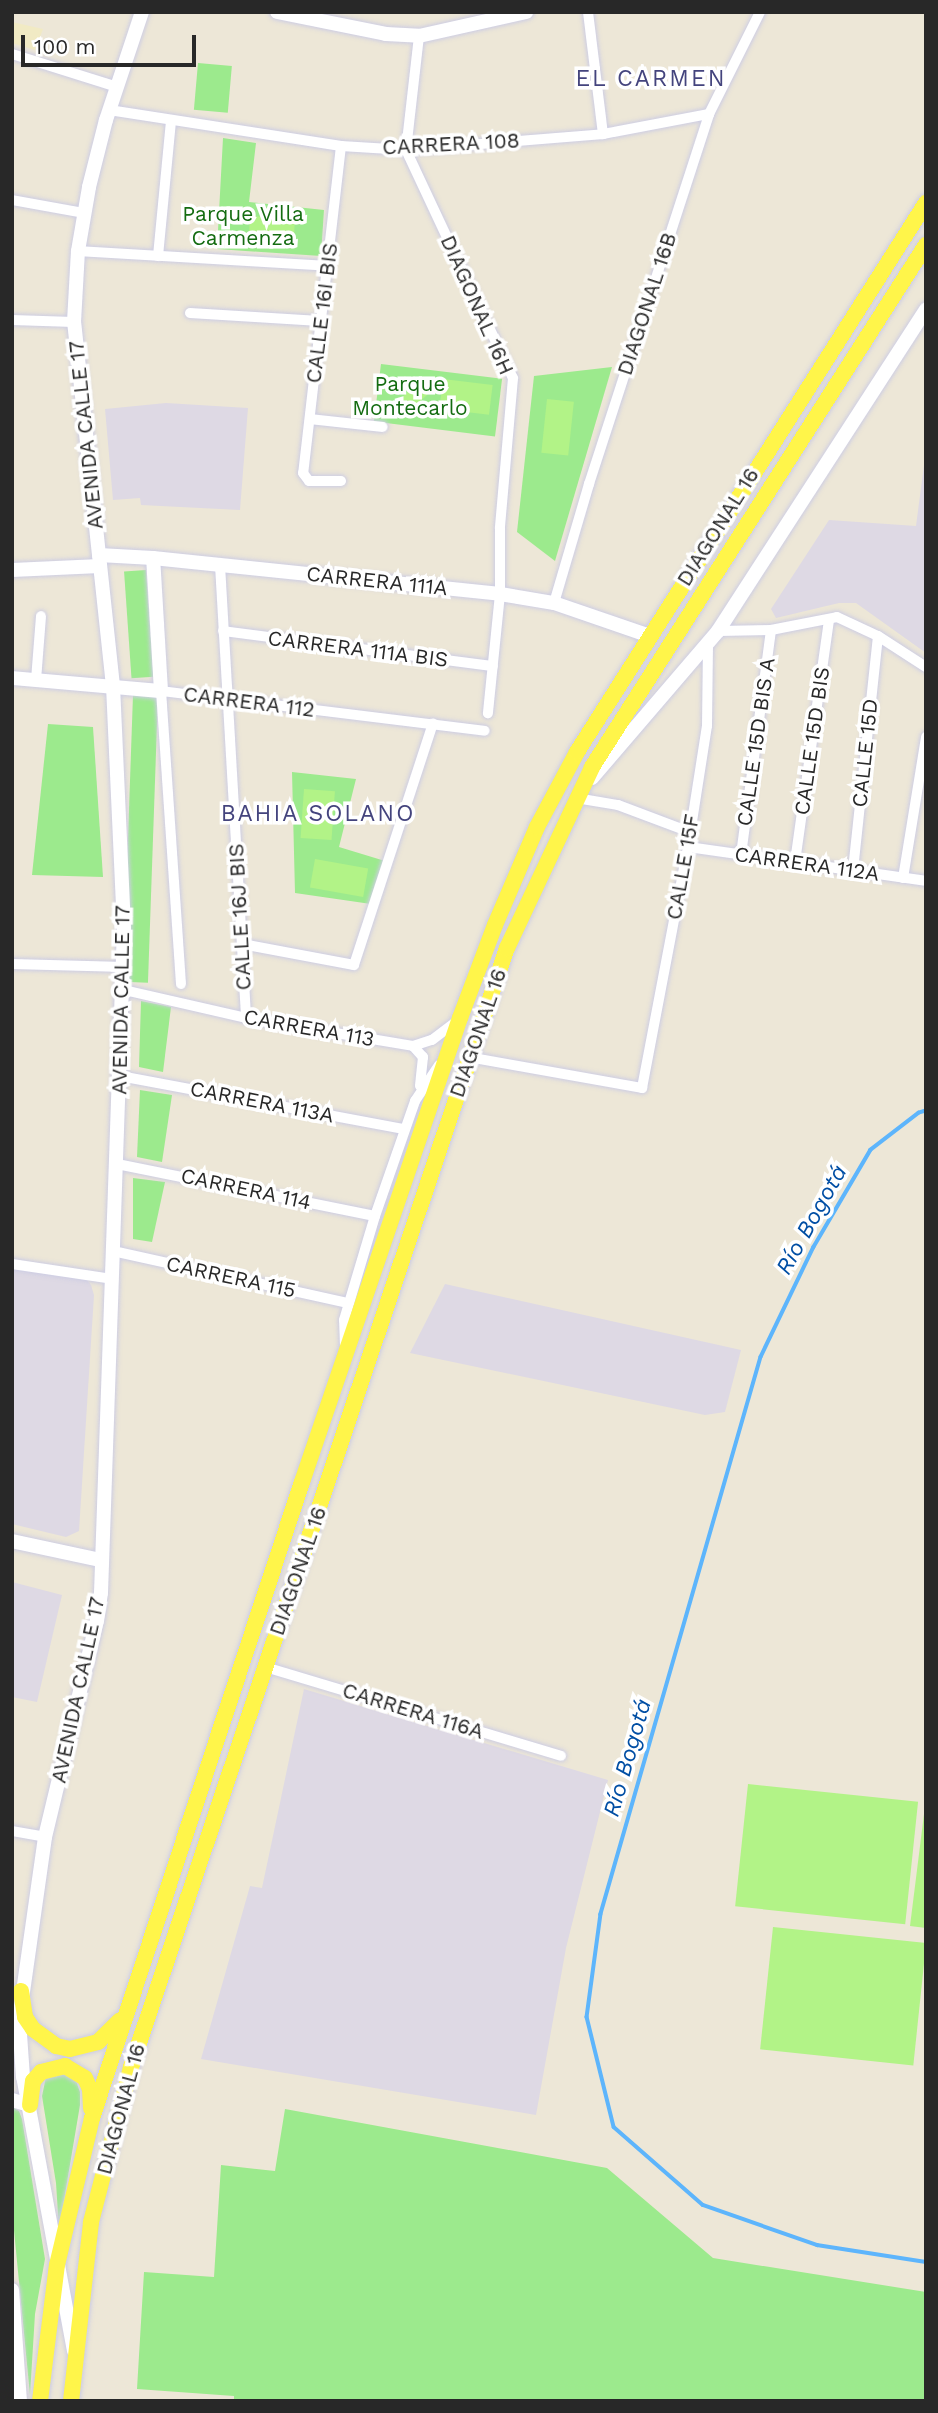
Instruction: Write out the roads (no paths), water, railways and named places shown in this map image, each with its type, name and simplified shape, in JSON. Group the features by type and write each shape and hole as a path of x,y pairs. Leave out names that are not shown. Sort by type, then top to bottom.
{"main road":[{"name":"AVENIDA CALLE 17","path":"12,2017 20,1991 45,1837 97,1621 102,1560 125,967 113,686 74,323 78,251 84,213 110,110 142,12"},
{"path":"277,12 386,34 419,36 526,12"},
{"name":"DIAGONAL 16","path":"57,2266 92,2118 124,2014 345,1353 460,1018 495,925 549,804 583,741 926,203"},
{"name":"DIAGONAL 16","path":"75,2359 89,2238 115,2124 468,1057 520,917 576,798 612,733 926,245"},
{"name":"DIAGONAL 16","path":"576,798 718,631 926,309"},
{"path":"153,558 160,691"},
{"name":"CARRERA 111A","path":"12,570 153,558 500,594 554,603 650,636"},
{"name":"CARRERA 112","path":"12,678 160,691"},
{"path":"12,1541 102,1560"},
{"name":"AVENIDA CALLE 17","path":"20,1991 19,2048 75,2359 71,2401"},
{"path":"20,1991 25,2017 33,2029 56,2046 70,2049 98,2042 124,2014"},
{"path":"12,2100 30,2105 33,2081 41,2072 65,2066 85,2078 90,2089 92,2118"},
{"name":"AVENIDA CALLE 17","path":"40,2401 57,2266"},
{"path":"12,2290 20,2401"}],"street":[{"path":"588,12 603,134"},
{"name":"DIAGONAL 16B","path":"554,603 589,484 709,114 760,12"},
{"path":"406,150 419,36"},
{"path":"12,54 117,87"},
{"name":"CARRERA 108","path":"110,110 341,146 406,150 603,134 709,114"},
{"path":"158,256 171,121"},
{"name":"CALLE 16I BIS","path":"341,146 304,479 341,481"},
{"name":"DIAGONAL 16H","path":"406,150 513,378 500,528 500,594 488,713"},
{"path":"12,200 84,213"},
{"path":"78,251 328,266"},
{"path":"190,313 320,321"},
{"path":"12,320 74,323"},
{"path":"310,419 383,427"},
{"name":"CALLE 16J BIS","path":"220,565 246,1017"},
{"path":"36,680 41,616"},
{"path":"718,631 771,630 829,619 846,619 926,667"},
{"name":"CALLE 15D BIS","path":"795,862 829,619"},
{"name":"CALLE 15D BIS A","path":"741,855 771,630"},
{"name":"CARRERA 111A BIS","path":"223,631 493,666"},
{"name":"CALLE 15D","path":"853,870 878,636"},
{"name":"CALLE 15F","path":"468,1057 642,1088 688,847 707,726 708,644"},
{"path":"160,691 181,984"},
{"name":"CARRERA 112","path":"160,691 485,731"},
{"path":"242,944 354,965 433,724"},
{"path":"903,878 926,737"},
{"path":"576,798 618,806 690,832"},
{"name":"CARRERA 112A","path":"688,847 926,881"},
{"path":"12,964 125,967"},
{"name":"CARRERA 113","path":"124,990 246,1017 413,1046"},
{"path":"415,1101 425,1066 423,1057 413,1046 432,1040 460,1018"},
{"name":"DIAGONAL 16","path":"345,1353 344,1320 348,1303 404,1129 415,1101 449,1054"},
{"name":"CARRERA 113A","path":"120,1076 404,1129"},
{"name":"CARRERA 114","path":"117,1164 375,1216"},
{"name":"CARRERA 115","path":"113,1251 348,1303"},
{"path":"12,1264 112,1279"},
{"name":"CARRERA 116A","path":"265,1667 561,1756"},
{"path":"12,1831 45,1837"}],"waterway":[{"name":"Río Bogotá","path":"926,1111 919,1113 871,1150 814,1247 761,1357 601,1914 587,2017 614,2127 703,2205 817,2245 926,2262"}],"district":[{"name":"EL CARMEN","path":"651,79"},
{"name":"BAHIA SOLANO","path":"318,814"}],"park label":[{"name":"Parque Villa Carmenza","path":"243,226"},
{"name":"Parque Montecarlo","path":"410,396"}]}
